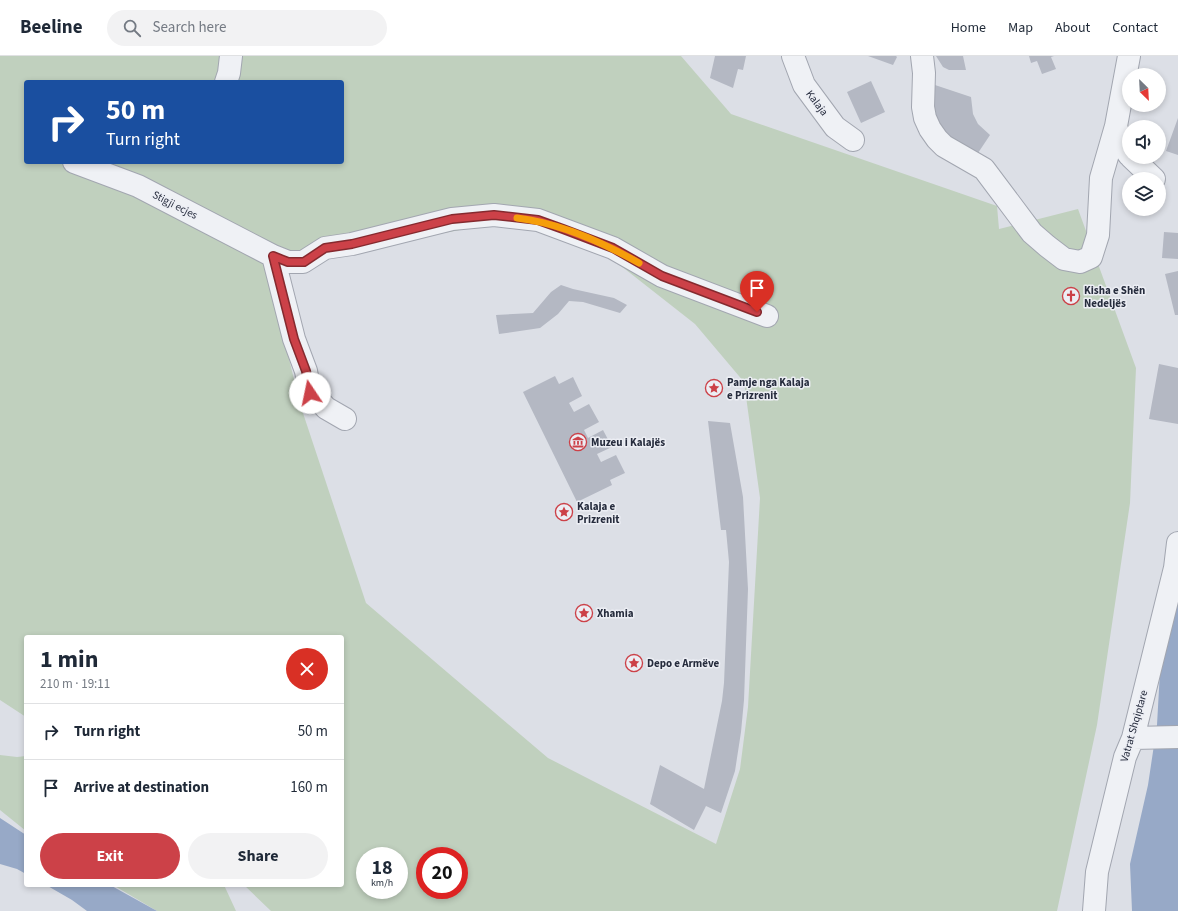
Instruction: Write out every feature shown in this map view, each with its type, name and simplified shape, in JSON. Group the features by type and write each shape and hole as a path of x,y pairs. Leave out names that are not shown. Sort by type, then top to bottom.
{"street":[{"path":"227,80 231,56"},
{"name":"Kalaja","path":"793,56 804,85 835,127 853,140"},
{"path":"922,56 924,73 923,107 925,118 937,139 944,146 984,169 1032,233 1064,258 1080,262 1091,257 1098,235 1101,178 1116,126 1129,56"},
{"path":"1116,126 1122,144"},
{"name":"Stigji ecjes","path":"79,164 138,186 273,256 288,262 304,262 325,248 352,244 452,219 494,215 538,220 605,245 662,276 767,316"},
{"path":"1138,164 1147,172"},
{"path":"273,256 294,339 306,371 310,393 326,408 345,419"},
{"name":"Vatrat Shqiptare","path":"1094,911 1097,872 1125,757 1142,738 1175,568 1178,543"},
{"path":"1142,738 1178,737"}],"green space":[{"path":"0,56 681,56 731,114 997,206 999,229 1078,209 1136,368 1130,503 1097,725 1057,911 271,911 246,887 344,887 344,635 24,635 24,716 0,700","holes":["549,213 616,262 695,324 744,382 760,498 748,707 740,769 716,844 548,758 366,603 300,404 265,260 349,251"]},
{"path":"0,755 24,756 24,829 0,810"},
{"path":"116,887 225,887 236,911 157,911"}],"water":[{"path":"1178,571 1178,911 1132,911 1130,864 1148,785 1157,725 1161,653"},
{"path":"0,818 24,834 24,873 17,869 0,864"},
{"path":"49,887 114,887 157,911 87,911"}],"building":[{"path":"715,56 746,56 743,70 738,69 733,88 710,78"},
{"path":"868,56 896,56 897,57 893,65"},
{"path":"936,56 963,56 966,70 949,70 943,67"},
{"path":"1029,56 1054,56 1051,57 1056,69 1042,74 1037,61 1031,63"},
{"path":"871,81 885,112 861,123 847,92"},
{"path":"935,85 971,97 973,114 978,124 990,135 976,156 933,126"},
{"path":"1178,118 1178,155 1166,151"},
{"path":"1164,232 1178,233 1178,259 1162,258"},
{"path":"1178,271 1178,315 1175,315 1165,274"},
{"path":"561,285 614,298 627,305 620,313 583,302 569,301 558,314 540,328 499,334 496,315 533,313 551,292"},
{"path":"1159,364 1178,368 1178,424 1149,419"},
{"name":"Muzeu i Kalajës","path":"555,376 559,384 573,377 582,396 569,403 574,412 589,404 599,422 584,430 588,438 603,430 612,447 597,454 601,462 616,455 625,473 610,480 612,485 577,502 523,392"},
{"path":"708,421 730,423 743,497 748,589 744,700 735,771 721,813 706,806 694,830 650,804 660,765 704,789 722,701 729,562 726,530 721,530"}],"slow traffic":[{"path":"517,218 538,220 563,229 613,248 639,263"}],"place":[{"name":"Kisha e Shën Nedeljës","path":"1071,296"},
{"name":"Pamje nga Kalaja e Prizrenit","path":"714,388"},
{"name":"Muzeu i Kalajës","path":"578,442"},
{"name":"Kalaja e Prizrenit","path":"564,512"},
{"name":"Xhamia","path":"584,613"},
{"name":"Depo e Armëve","path":"634,663"}],"route":[{"path":"310,393 306,371 294,339 273,256 288,262 304,262 325,248 352,244 452,219 494,215 538,220 613,248 662,276 757,312"}]}
